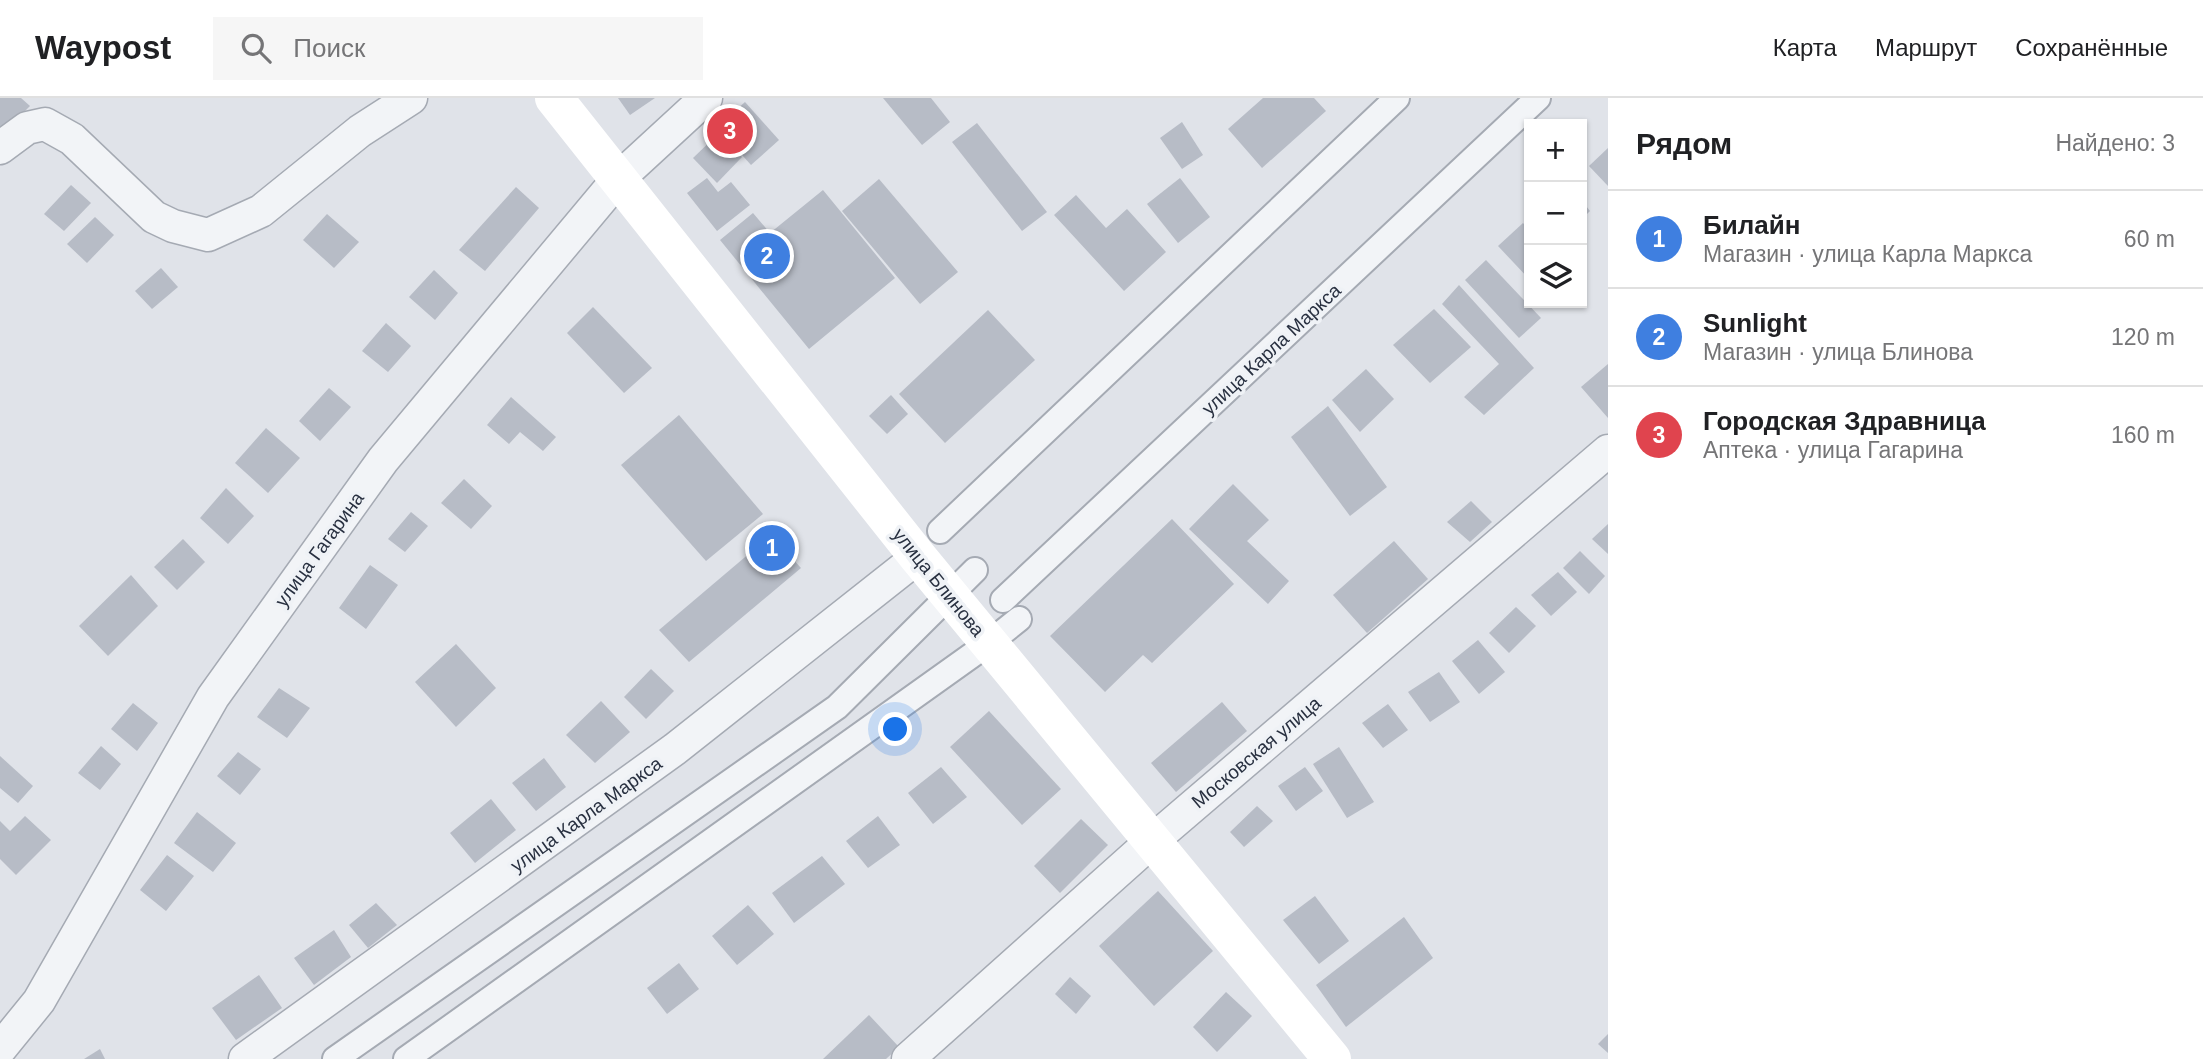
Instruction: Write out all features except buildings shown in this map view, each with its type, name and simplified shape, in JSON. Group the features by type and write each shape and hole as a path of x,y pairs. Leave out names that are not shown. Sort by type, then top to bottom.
{"main road":[{"name":"улица Блинова","path":"554,98 618,179 961,582 989,643 1332,1059"}],"street":[{"path":"0,148 27,128 46,124 72,139 154,217 173,226 208,235 261,211 360,131 411,98"},
{"name":"улица Гагарина","path":"0,1049 39,1001 213,697 383,460 618,179 706,98"},
{"name":"улица Карла Маркса","path":"245,1059 675,750 929,544 1396,98"},
{"name":"улица Карла Маркса","path":"406,1059 989,643 1011,610 1538,98"},
{"name":"Московская улица","path":"908,1059 1152,841 1608,452"},
{"path":"335,1059 836,707 961,582"}],"place":[{"name":"Городская Здравница","path":"730,131"},
{"name":"Sunlight","path":"767,256"},
{"name":"Билайн","path":"772,548"}]}
